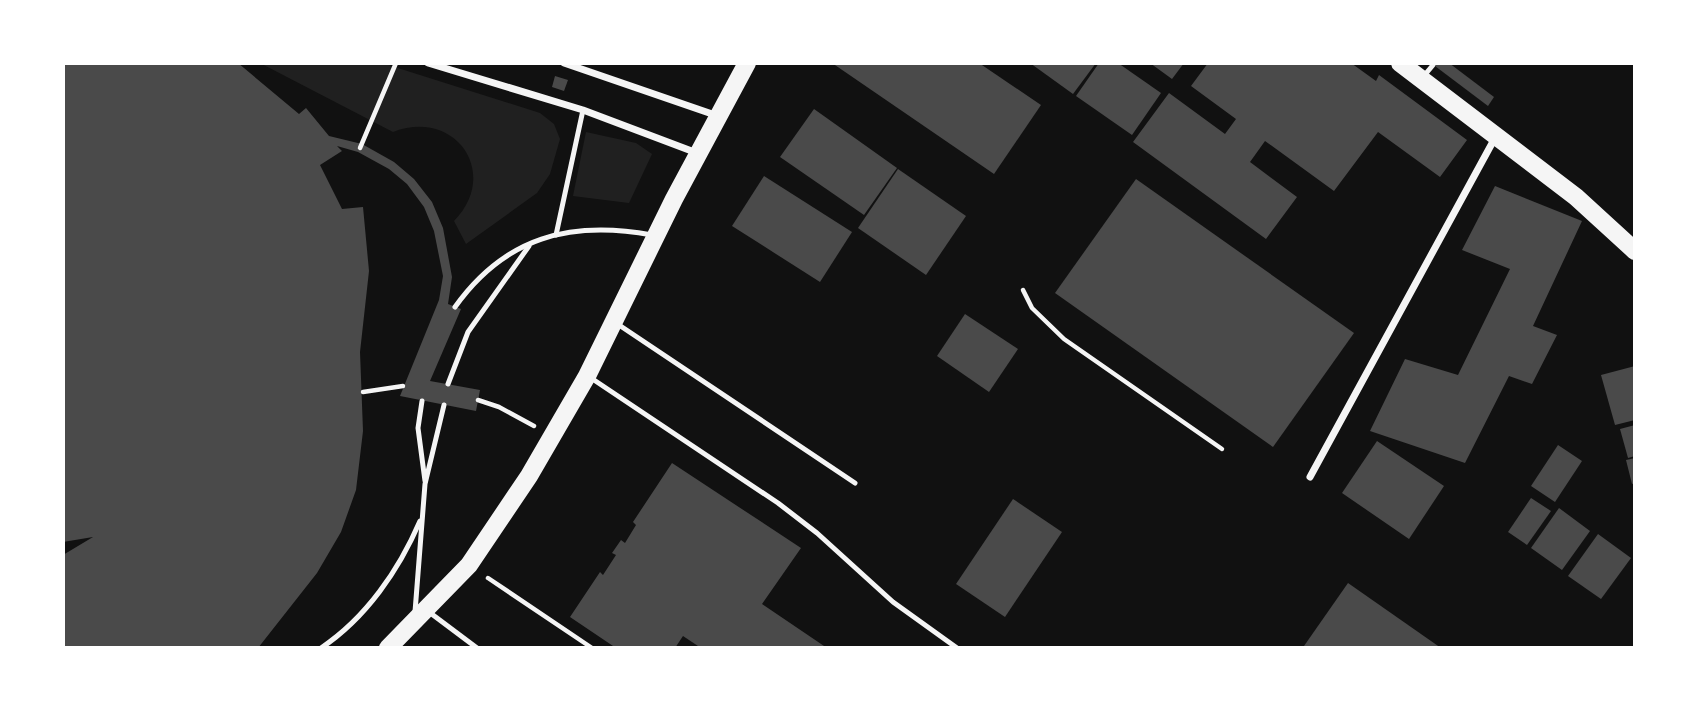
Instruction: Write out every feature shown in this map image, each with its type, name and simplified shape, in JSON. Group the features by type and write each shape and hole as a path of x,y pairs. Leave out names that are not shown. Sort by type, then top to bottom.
{"main road":[{"path":"388,648 468,565 505,514 553,437 747,63"},
{"path":"1399,63 1576,197 1635,251"}],"street":[{"path":"428,63 583,110 698,153"},
{"path":"565,63 719,116"},
{"path":"1310,477 1496,135"}],"lane":[{"path":"1422,79 1433,65"},
{"path":"555,234 583,110"},
{"path":"455,307 491,264 555,234 590,228 617,228 657,235"},
{"path":"448,384 468,331 531,244"},
{"path":"614,322 855,483"},
{"path":"587,376 778,503 817,533 893,602 957,648"},
{"path":"422,401 418,428 425,484"},
{"path":"444,405 425,484 420,616 477,648"},
{"path":"321,648 350,622 393,574 423,515"}],"path":[{"path":"360,148 396,63"},
{"path":"1023,290 1032,308 1064,339 1222,449"},
{"path":"363,392 385,386 403,386"},
{"path":"478,401 511,412 553,437"},
{"path":"468,565 592,648"}],"shaded area":[{"path":"260,63 382,63 540,113 554,124 560,139 550,174 537,193 466,244 454,221 467,202 473,183 472,165 464,150 452,137 435,129 415,127 393,132"},
{"path":"586,132 636,143 652,154 629,203 573,196"}],"building":[{"path":"63,63 238,63 299,114 306,108 329,136 362,144 394,162 414,179 432,202 443,228 452,277 448,304 461,309 430,381 480,390 476,411 400,396 439,300 443,276 434,231 424,207 407,184 389,169 358,152 337,146 342,151 320,165 342,209 363,207 369,271 360,352 363,431 356,490 341,532 317,573 258,648 63,648 63,555 93,537 63,542"},
{"path":"832,63 979,63 1041,105 994,174"},
{"path":"1030,63 1096,63 1073,94"},
{"path":"1099,63 1118,63 1161,93 1132,135 1076,96"},
{"path":"1150,63 1184,63 1172,79"},
{"path":"1208,63 1351,63 1376,81 1379,75 1467,140 1440,177 1378,132 1334,191 1265,141 1250,162 1297,197 1266,239 1133,142 1169,93 1225,134 1236,119 1191,86"},
{"path":"1431,63 1449,63 1494,97 1488,106"},
{"path":"555,76 568,80 564,91 552,87"},
{"path":"814,109 897,168 864,215 780,157"},
{"path":"898,169 966,216 926,275 858,228"},
{"path":"764,176 852,232 820,282 732,226"},
{"path":"1136,179 1354,333 1273,447 1055,293"},
{"path":"1495,186 1582,221 1533,326 1557,335 1532,384 1509,376 1465,463 1370,431 1405,359 1458,375 1510,269 1462,250"},
{"path":"965,314 1018,349 989,392 937,356"},
{"path":"1635,366 1635,420 1615,425 1601,375"},
{"path":"1635,425 1635,456 1628,458 1620,429"},
{"path":"1377,441 1444,486 1409,539 1342,493"},
{"path":"1558,445 1582,461 1555,502 1531,486"},
{"path":"1635,458 1635,483 1632,484 1626,460"},
{"path":"672,463 801,548 762,604 827,648 701,648 683,636 675,648 616,648 570,617 600,572 603,575 616,555 612,553 621,540 625,543 636,525 633,522"},
{"path":"1531,498 1551,511 1527,545 1508,532"},
{"path":"1013,499 1062,532 1005,617 956,584"},
{"path":"1559,508 1590,531 1562,570 1531,548"},
{"path":"1598,534 1631,558 1601,599 1568,576"},
{"path":"1348,583 1441,648 1304,646"}]}
